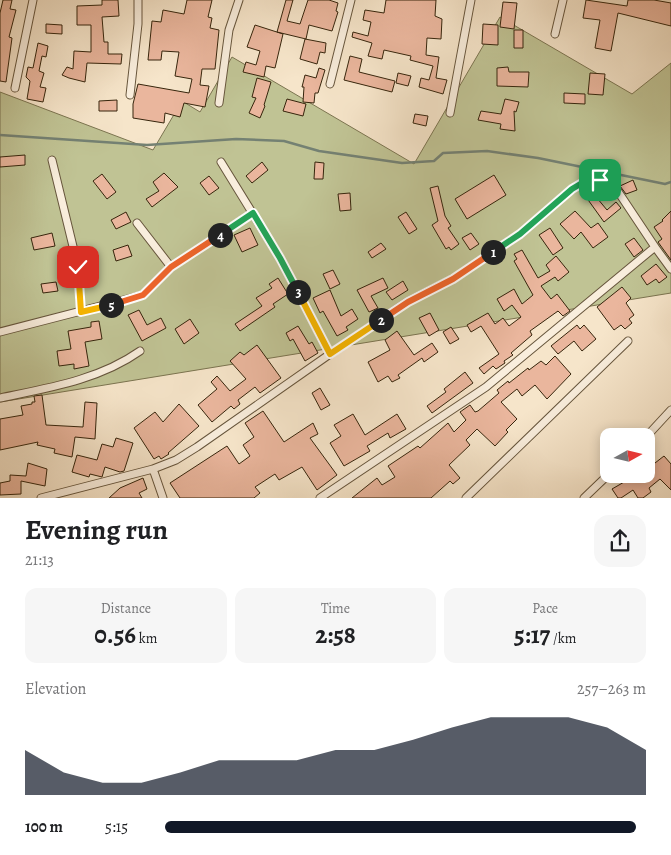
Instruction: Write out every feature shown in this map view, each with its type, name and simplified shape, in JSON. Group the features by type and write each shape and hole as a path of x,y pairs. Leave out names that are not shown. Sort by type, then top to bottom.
{"street":[{"path":"15,88 33,0"},
{"path":"130,95 138,24 138,0"},
{"path":"219,103 229,30 239,0"},
{"path":"330,84 351,0"},
{"path":"450,113 471,0"},
{"path":"555,34 563,0"},
{"path":"52,160 78,267 81,312"},
{"path":"221,162 280,258 330,354"},
{"path":"41,498 152,469 176,460 408,302 453,279 520,234 572,189 587,180 600,180 614,187 671,269"},
{"path":"0,332 143,295 171,267 253,213"},
{"path":"137,224 171,267"},
{"path":"320,498 486,387 655,247"},
{"path":"466,498 628,341"},
{"path":"0,398 84,378 109,370 140,351"},
{"path":"654,428 671,410"},
{"path":"152,469 163,498"},
{"path":"584,498 600,483"}],"green space":[{"path":"500,17 632,94 671,63 671,293 0,402 0,92 153,150 182,101 200,112 232,57 414,164"}],"building":[{"path":"3,0 12,0 10,9 16,10 9,37 12,38 6,82 0,81 0,13"},
{"path":"102,0 118,0 119,16 102,17 104,42 108,42 108,54 122,54 121,64 87,63 85,82 62,75 67,67 73,69 74,51 91,52 91,25 77,25 77,6 102,5"},
{"path":"187,0 212,0 208,17 212,18 210,28 219,30 215,69 202,69 200,85 209,86 205,107 184,103 180,117 165,113 164,123 133,118 133,104 138,84 189,93 192,79 175,76 179,52 162,51 161,60 148,60 152,21 161,22 163,10 184,14"},
{"path":"286,0 293,0 287,21 300,24 308,0 329,0 338,3 336,11 338,12 332,31 309,25 306,39 277,32"},
{"path":"386,0 436,0 435,16 442,19 441,39 427,38 426,55 439,57 436,78 447,80 443,94 419,87 421,78 429,80 433,66 410,60 411,56 384,50 382,59 368,56 372,43 352,37 353,32 368,36 371,22 363,20 365,10 384,13"},
{"path":"586,0 627,6 628,0 654,0 671,3 671,26 618,13 611,51 595,48 600,20 583,18"},
{"path":"503,2 517,3 514,29 500,27"},
{"path":"46,24 62,25 62,34 46,33"},
{"path":"483,24 498,25 498,45 482,44"},
{"path":"255,25 283,34 275,68 266,66 264,77 243,72 246,62 256,65 260,51 247,47"},
{"path":"514,30 523,30 523,48 514,48"},
{"path":"305,39 326,43 325,53 320,52 317,64 300,59"},
{"path":"38,43 48,46 46,57 42,56 39,71 44,73 40,87 46,88 43,102 27,99 30,81 26,77 28,67 33,68"},
{"path":"350,56 362,59 359,72 395,81 392,92 344,80"},
{"path":"508,67 509,72 529,72 528,87 497,86 497,68"},
{"path":"319,68 325,70 318,93 315,93 314,103 303,102 304,87 302,87 305,75 316,78"},
{"path":"398,73 411,76 408,86 396,83"},
{"path":"590,73 605,74 603,95 588,94"},
{"path":"257,78 271,82 260,118 249,113 256,98 252,97"},
{"path":"564,93 585,94 585,104 564,103"},
{"path":"287,99 306,104 303,116 283,111"},
{"path":"505,99 519,102 516,112 514,111 515,131 500,129 501,124 478,120 481,111 501,114"},
{"path":"117,100 117,111 99,111 99,101"},
{"path":"415,114 428,116 426,126 413,123"},
{"path":"25,155 25,165 0,167 0,157"},
{"path":"262,162 268,170 252,183 246,176"},
{"path":"315,162 324,163 323,179 314,179"},
{"path":"164,173 178,187 152,207 146,199 159,191 153,182"},
{"path":"102,174 116,192 107,199 93,181"},
{"path":"494,175 506,195 467,219 455,199"},
{"path":"209,176 219,188 209,195 200,183"},
{"path":"633,180 637,190 626,194 620,186"},
{"path":"438,186 445,216 451,226 448,228 459,244 451,250 449,247 446,249 432,225 438,221 430,188"},
{"path":"592,192 607,210 616,202 621,208 604,222 586,197"},
{"path":"350,193 351,210 340,211 338,194"},
{"path":"575,211 591,228 598,223 608,237 593,248 581,232 574,239 560,224"},
{"path":"671,211 671,260 658,242 662,239 654,227 663,221"},
{"path":"126,212 131,222 116,229 111,220"},
{"path":"406,212 417,229 409,234 398,217"},
{"path":"250,228 258,245 242,252 234,235"},
{"path":"550,228 563,248 553,255 539,235"},
{"path":"52,233 55,246 34,250 31,238"},
{"path":"471,233 479,244 470,250 462,238"},
{"path":"634,238 643,250 634,257 625,244"},
{"path":"381,243 386,249 372,258 368,252"},
{"path":"128,245 132,256 116,261 113,250"},
{"path":"522,250 538,278 550,271 546,265 556,256 569,272 558,281 555,277 541,286 551,299 557,294 570,311 563,316 558,311 530,331 532,335 511,353 513,355 504,361 505,363 496,369 493,366 484,374 479,368 499,354 481,326 471,332 467,325 488,313 495,324 503,318 509,326 521,317 512,305 504,311 497,299 514,289 522,304 533,295 514,261 517,259 514,254"},
{"path":"656,264 667,277 659,283 656,279 647,285 641,276"},
{"path":"333,270 340,284 330,289 323,274"},
{"path":"278,278 288,294 273,304 275,307 240,331 235,324 262,306 256,298 272,288 269,284"},
{"path":"383,278 388,288 371,296 378,308 369,312 357,290"},
{"path":"403,281 408,290 392,300 386,292"},
{"path":"56,282 58,291 43,293 41,284"},
{"path":"622,287 631,298 626,303 634,315 629,319 632,323 625,329 621,325 614,330 597,307"},
{"path":"330,290 341,316 352,309 358,319 346,327 348,330 337,336 323,311 320,313 313,298"},
{"path":"139,310 147,325 161,318 166,328 142,341 128,315"},
{"path":"430,313 439,330 429,336 419,318"},
{"path":"190,319 199,333 184,344 175,329"},
{"path":"99,321 102,339 85,342 89,366 74,369 74,364 59,366 57,351 71,349 68,331 91,327 91,322"},
{"path":"577,325 580,329 584,325 596,339 582,351 574,341 558,354 551,346"},
{"path":"298,326 309,344 312,342 318,353 305,361 293,339 290,341 286,333"},
{"path":"451,327 459,339 450,344 443,332"},
{"path":"397,331 414,355 432,343 438,352 424,362 422,358 398,375 400,378 392,382 388,376 378,382 368,362 390,350 385,340"},
{"path":"257,345 281,378 260,393 255,387 238,400 240,404 234,409 231,406 212,422 198,405 217,389 211,382 217,376 230,391 246,379 230,361 240,352 244,355"},
{"path":"555,356 571,374 547,399 535,385 522,396 517,389 501,402 517,419 506,430 508,432 495,446 477,429 466,440 470,445 449,465 460,478 453,484 450,481 431,498 352,498 377,478 382,485 395,477 388,466 418,446 420,448 448,423 454,432 466,420 460,412 470,405 475,412 478,411 499,393 497,390 508,381 509,383 528,368 529,370 541,361 546,365"},
{"path":"465,372 473,383 432,413 427,406 446,392 444,389"},
{"path":"320,388 330,405 321,410 312,393"},
{"path":"42,395 46,425 83,427 85,402 97,403 95,439 75,437 72,457 54,453 55,449 37,445 38,442 0,450 0,419 23,415 21,406 32,404 32,402 35,402 34,396"},
{"path":"179,404 199,426 169,454 161,459 159,456 154,459 134,428 155,412 163,422"},
{"path":"263,411 284,442 313,423 318,434 310,438 337,475 317,490 302,467 279,480 275,474 255,487 260,493 254,498 180,498 170,483 227,446 239,464 250,456 243,445 254,437 245,423"},
{"path":"353,414 365,435 397,414 406,429 390,438 388,433 367,446 370,451 344,466 330,443 341,436 334,425"},
{"path":"116,438 133,443 124,471 120,472 105,467 102,477 90,474 89,477 72,472 77,455 97,460 102,444 113,447"},
{"path":"664,456 671,464 671,490 660,479 649,488 651,492 643,498 638,498 633,490 618,498 612,489 622,483 655,483 655,463"},
{"path":"28,463 47,469 45,486 21,481 21,494 0,495 0,483 10,481 10,475 26,476"},
{"path":"143,478 147,489 139,493 142,498 109,498 120,488"}],"waterway":[{"path":"0,135 147,145 236,139 284,141 319,151 402,163 434,161 443,153 487,151 538,158 665,184 671,182"}],"route":[{"path":"78,267 81,312 131,300 143,295 171,267 253,213 280,258 330,354 408,302 453,279 520,234 572,189 587,180 600,180"}]}
